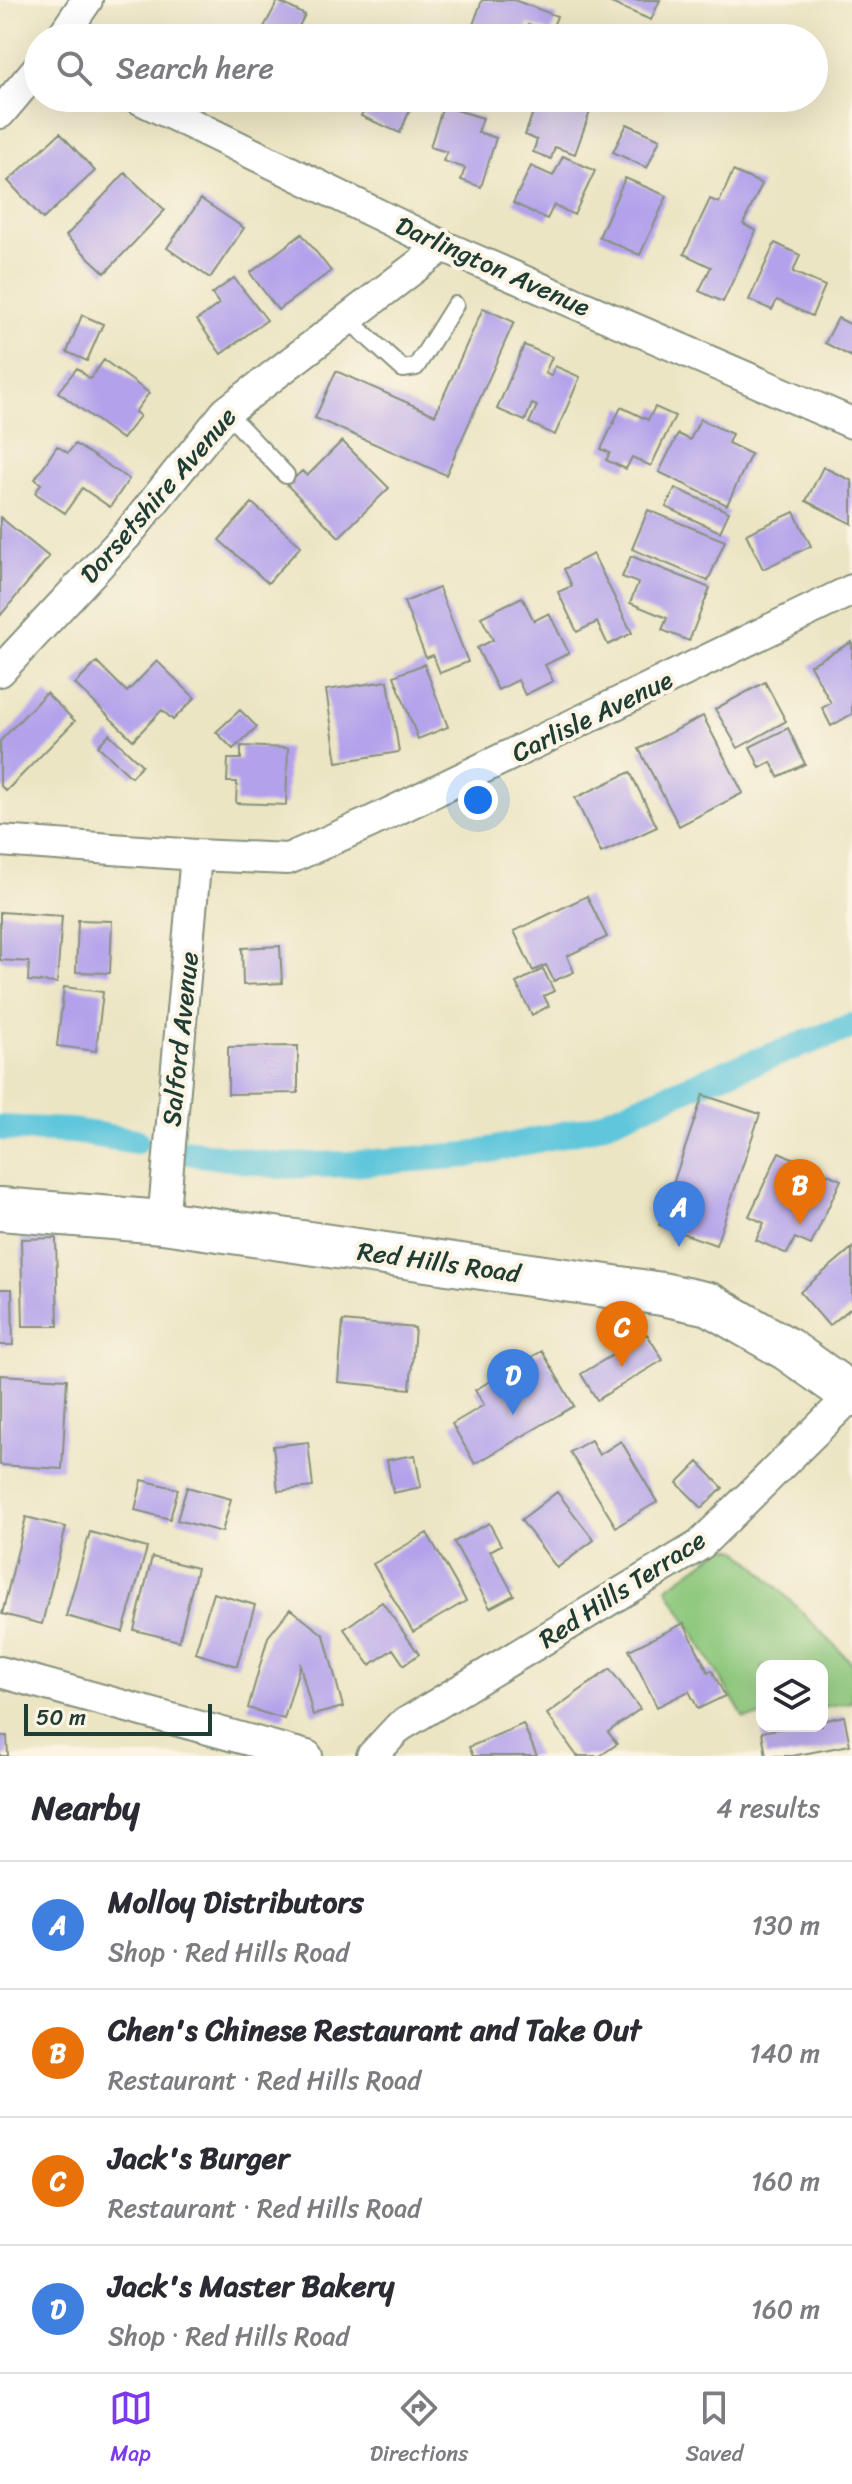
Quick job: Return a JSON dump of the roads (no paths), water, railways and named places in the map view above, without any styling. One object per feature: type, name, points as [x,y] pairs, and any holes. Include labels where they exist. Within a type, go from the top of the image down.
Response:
[{"type":"main road","name":"Red Hills Road","points":[[0,1209],[163,1222],[662,1294],[709,1304],[787,1349],[852,1395]]},
{"type":"street","points":[[71,24],[87,0]]},
{"type":"street","points":[[0,113],[24,85]]},
{"type":"street","name":"Darlington Avenue","points":[[167,112],[443,246],[852,423]]},
{"type":"street","name":"Dorsetshire Avenue","points":[[0,671],[126,536],[226,412],[443,246]]},
{"type":"street","name":"Carlisle Avenue","points":[[0,841],[288,859],[852,590]]},
{"type":"street","name":"Salford Avenue","points":[[163,1222],[196,855]]},
{"type":"street","name":"Red Hills Terrace","points":[[372,1756],[399,1727],[700,1545],[852,1395]]},
{"type":"street","points":[[0,1672],[307,1756]]},
{"type":"lane","points":[[348,319],[403,369],[416,367],[455,305]]},
{"type":"lane","points":[[226,412],[286,475]]},
{"type":"waterway","points":[[187,1152],[279,1166],[468,1155],[591,1128],[711,1078],[852,1026]]},
{"type":"waterway","points":[[0,1128],[72,1131],[136,1141]]},
{"type":"place","name":"Chen's Chinese Restaurant and Take Out","points":[[800,1225]]},
{"type":"place","name":"Molloy Distributors","points":[[679,1247]]},
{"type":"place","name":"Jack's Burger","points":[[622,1367]]},
{"type":"place","name":"Jack's Master Bakery","points":[[513,1415]]}]
